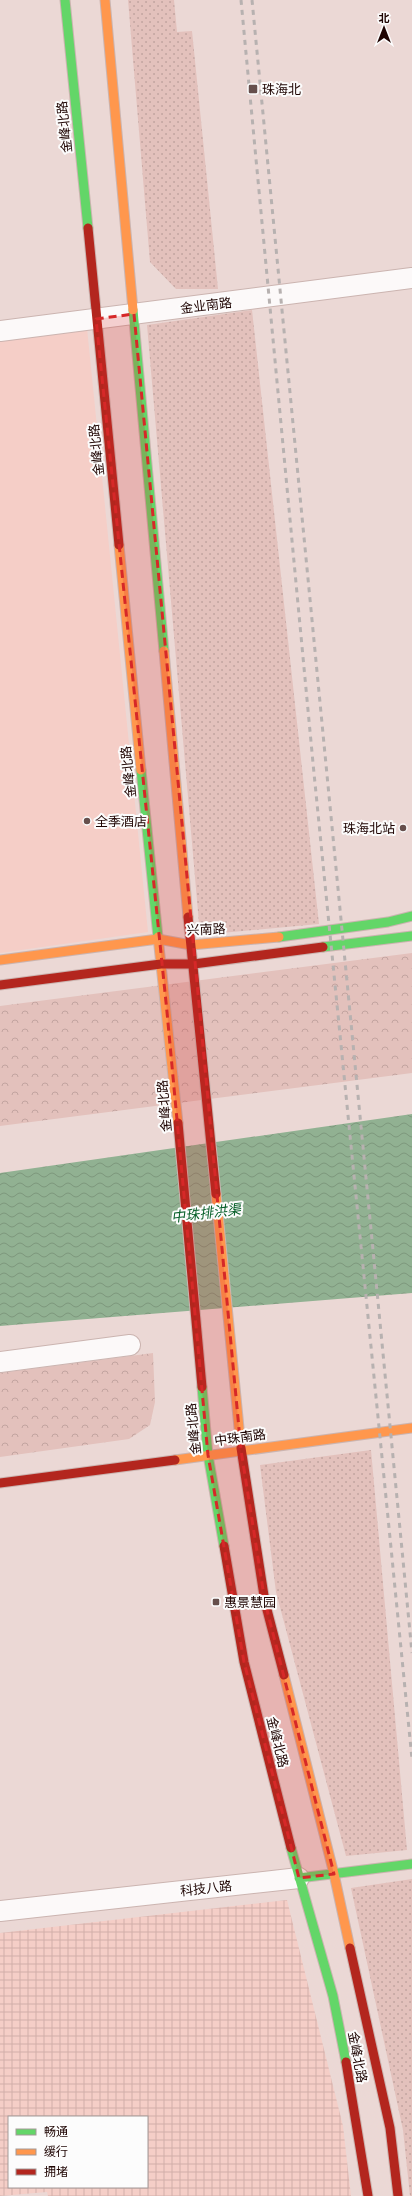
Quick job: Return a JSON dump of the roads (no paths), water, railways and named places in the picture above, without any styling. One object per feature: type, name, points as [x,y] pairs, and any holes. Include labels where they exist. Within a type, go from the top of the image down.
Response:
[{"type":"main road","name":"金峰北路","points":[[65,0],[158,939],[171,1044],[208,1455],[244,1662],[300,1878],[333,1996],[356,2114],[368,2196]]},
{"type":"main road","name":"金峰北路","points":[[105,0],[191,945],[241,1450],[265,1602],[334,1874],[390,2128],[398,2196]]},
{"type":"main road","name":"兴南路","points":[[0,960],[158,939],[191,945],[284,937],[388,922],[412,916]]},
{"type":"main road","points":[[0,985],[161,964],[194,964],[412,936]]},
{"type":"main road","name":"中珠南路","points":[[0,1483],[412,1428]]},
{"type":"main road","name":"科技八路","points":[[300,1878],[412,1864]]},
{"type":"street","name":"金业南路","points":[[0,331],[412,278]]},
{"type":"street","points":[[0,1362],[130,1345]]},
{"type":"street","name":"科技八路","points":[[0,1911],[300,1878]]},
{"type":"water","name":"中珠排洪渠","points":[[412,1114],[412,1293],[0,1326],[0,1173]]},
{"type":"railway","points":[[241,0],[313,763],[412,1759]]},
{"type":"railway","points":[[252,0],[412,1653]]},
{"type":"place","name":"珠海北","points":[[253,89]]},
{"type":"place","name":"全季酒店","points":[[87,821]]},
{"type":"place","name":"珠海北站","points":[[403,828]]},
{"type":"place","name":"惠景慧园","points":[[216,1602]]}]
